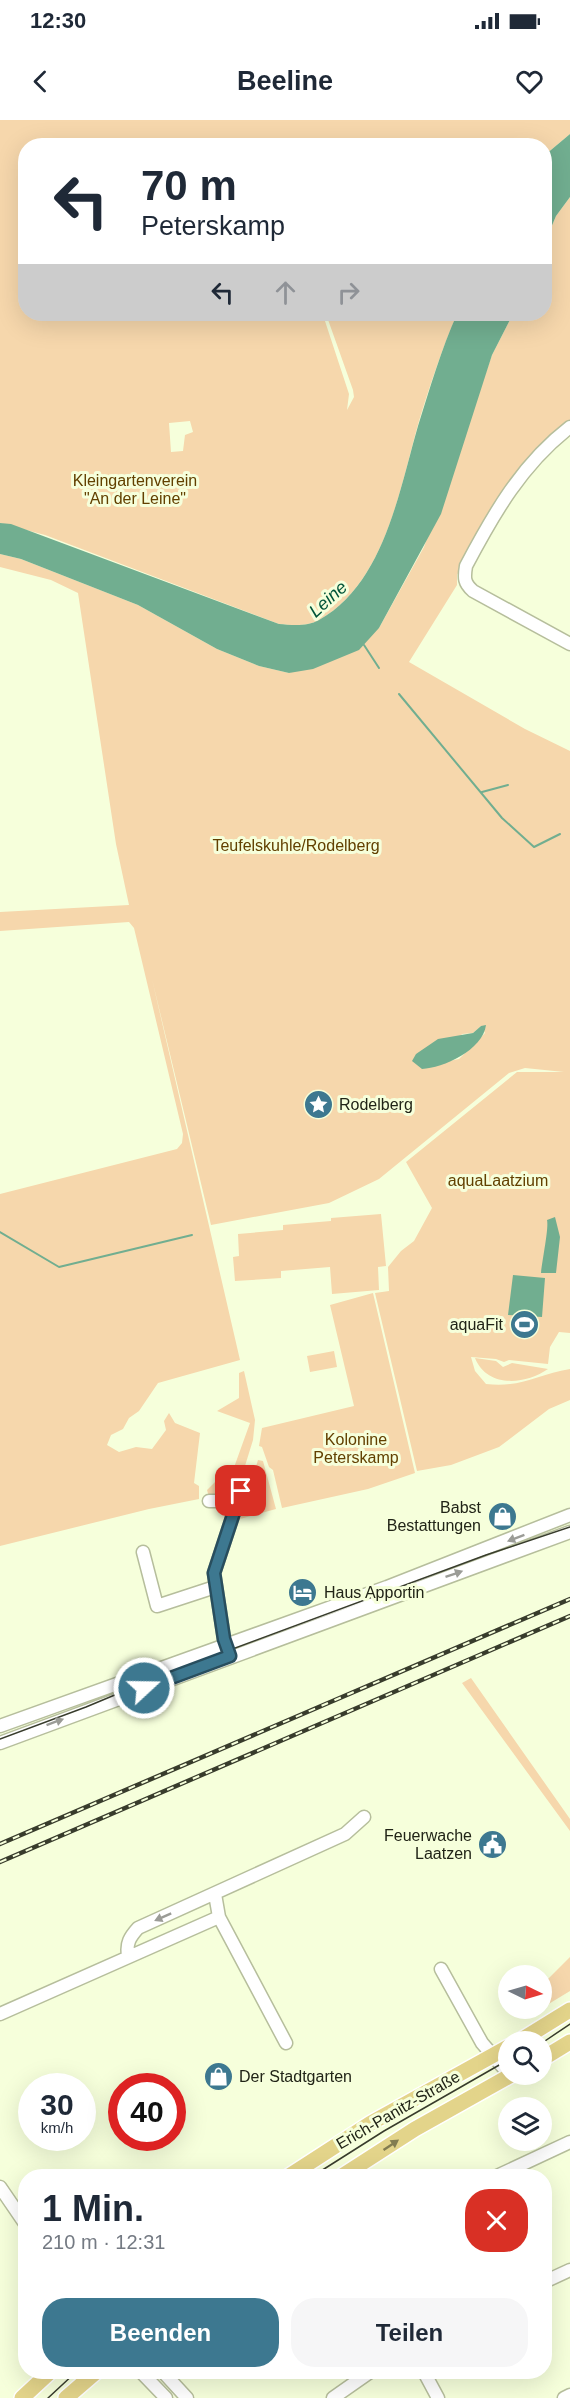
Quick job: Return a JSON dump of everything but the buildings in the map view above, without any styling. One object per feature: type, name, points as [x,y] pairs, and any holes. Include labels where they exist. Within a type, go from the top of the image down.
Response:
[{"type":"main road","points":[[536,2031],[570,2010]]},
{"type":"main road","points":[[552,2054],[570,2042]]},
{"type":"main road","name":"Erich-Panitz-Straße","points":[[300,2169],[371,2123],[498,2053]]},
{"type":"main road","name":"Erich-Panitz-Straße","points":[[353,2169],[415,2129],[498,2081]]},
{"type":"main road","points":[[22,2398],[42,2379]]},
{"type":"main road","points":[[66,2398],[88,2379]]},
{"type":"street","points":[[570,428],[544,448],[505,496],[466,566],[464,577],[466,585],[473,591],[570,644]]},
{"type":"street","points":[[209,1501],[239,1496],[214,1573],[228,1651]]},
{"type":"street","points":[[0,1743],[570,1515]]},
{"type":"street","points":[[0,1726],[228,1651],[570,1532]]},
{"type":"street","points":[[143,1552],[157,1606],[215,1587]]},
{"type":"street","points":[[128,1955],[126,1947],[130,1936],[138,1929],[345,1834],[364,1817]]},
{"type":"street","points":[[215,1894],[219,1917],[285,2043]]},
{"type":"street","points":[[0,2014],[128,1955],[219,1917]]},
{"type":"street","points":[[441,1969],[482,2043],[498,2062]]},
{"type":"street","points":[[512,2169],[570,2142]]},
{"type":"street","points":[[2,2196],[18,2215]]},
{"type":"street","points":[[552,2278],[570,2270]]},
{"type":"street","points":[[148,2379],[166,2398]]},
{"type":"street","points":[[170,2379],[188,2398]]},
{"type":"street","points":[[333,2398],[360,2379]]},
{"type":"street","points":[[428,2379],[438,2398]]},
{"type":"street","points":[[564,2398],[570,2395]]},
{"type":"green space","name":"Kleingartenverein \"An der Leine\"","points":[[0,120],[570,120],[570,134],[552,149],[552,138],[18,138],[18,321],[325,321],[349,394],[347,410],[354,397],[353,390],[328,321],[454,321],[427,394],[387,532],[360,583],[341,604],[319,620],[299,625],[279,624],[45,535],[0,523]],"holes":[[[190,421],[193,432],[185,435],[183,451],[171,452],[169,423]]]},
{"type":"green space","points":[[570,197],[570,421],[484,525],[457,575],[457,585],[409,662],[525,729],[570,751],[570,1333],[559,1332],[550,1347],[548,1364],[509,1360],[504,1362],[471,1357],[475,1371],[486,1384],[510,1384],[570,1369],[570,1400],[549,1409],[499,1447],[451,1465],[417,1471],[375,1293],[389,1291],[388,1267],[401,1251],[414,1241],[432,1208],[406,1162],[517,1072],[564,1072],[525,1068],[509,1073],[379,1179],[329,1203],[211,1225],[152,979],[240,1360],[158,1383],[139,1411],[129,1418],[123,1429],[111,1435],[107,1445],[119,1452],[136,1447],[152,1449],[166,1430],[164,1421],[169,1413],[175,1423],[200,1433],[194,1483],[199,1486],[199,1499],[0,1546],[0,1194],[177,1149],[182,1143],[183,1134],[134,928],[129,922],[0,931],[0,912],[129,905],[116,844],[78,593],[51,580],[0,567],[0,554],[21,559],[138,605],[217,649],[259,666],[289,673],[379,628],[424,547],[492,355],[509,321],[552,321],[552,225]],"holes":[[[481,1026],[485,1033],[459,1059],[444,1062],[462,1034],[473,1033]]]},
{"type":"green space","points":[[381,1214],[386,1266],[378,1267],[379,1290],[332,1294],[330,1267],[281,1271],[281,1278],[235,1281],[233,1257],[239,1256],[238,1234],[283,1230],[283,1225],[331,1221],[331,1218]]},
{"type":"green space","name":"Kolonine Peterskamp","points":[[373,1293],[415,1473],[368,1489],[282,1508],[273,1470],[269,1467],[262,1447],[259,1446],[262,1428],[354,1406],[330,1305]]},
{"type":"green space","points":[[334,1351],[337,1367],[310,1372],[307,1356]]},
{"type":"green space","points":[[475,1358],[496,1361],[503,1367],[512,1363],[548,1369],[529,1378],[507,1381],[488,1375]]},
{"type":"green space","points":[[244,1371],[255,1420],[253,1440],[240,1482],[235,1489],[209,1497],[207,1490],[218,1479],[228,1484],[250,1423],[217,1411],[239,1398],[239,1373]]},
{"type":"green space","points":[[258,1460],[263,1461],[276,1509],[240,1519]]},
{"type":"green space","points":[[471,1678],[570,1819],[570,1831],[462,1683]]},
{"type":"green space","points":[[570,1957],[570,1991],[552,2002],[552,1975]]},
{"type":"shaded area","points":[[570,134],[570,197],[552,225],[552,149]]},
{"type":"shaded area","points":[[454,321],[509,321],[492,355],[441,514],[379,628],[359,650],[313,669],[289,673],[259,666],[217,649],[138,605],[21,559],[0,554],[0,523],[11,524],[279,624],[304,625],[319,620],[341,604],[359,584],[386,534],[431,383]]},
{"type":"shaded area","points":[[486,1025],[478,1042],[470,1050],[451,1061],[422,1069],[412,1061],[416,1054],[438,1039],[473,1033]]},
{"type":"shaded area","points":[[555,1217],[560,1237],[556,1273],[541,1273],[547,1220]]},
{"type":"shaded area","points":[[513,1275],[545,1278],[542,1317],[508,1315]]},
{"type":"waterway","points":[[364,645],[379,668]]},
{"type":"waterway","points":[[399,694],[502,818],[534,847],[560,834]]},
{"type":"waterway","points":[[482,792],[508,785]]},
{"type":"waterway","points":[[0,1232],[59,1267],[192,1235]]},
{"type":"tram line","points":[[0,1739],[165,1674],[486,1555],[570,1527]]},
{"type":"tram line","points":[[552,2036],[570,2024]]},
{"type":"tram line","points":[[324,2169],[384,2131],[498,2066]]},
{"type":"tram line","points":[[48,2398],[68,2379]]},
{"type":"railway","points":[[0,1844],[570,1599]]},
{"type":"railway","points":[[0,1862],[570,1616]]},
{"type":"place","name":"Rodelberg","points":[[318,1104]]},
{"type":"place","name":"aquaFit","points":[[524,1324]]},
{"type":"place","name":"Babst Bestattungen","points":[[502,1516]]},
{"type":"place","name":"Haus Apportin","points":[[303,1592]]},
{"type":"place","name":"Feuerwache Laatzen","points":[[493,1844]]},
{"type":"place","name":"Der Stadtgarten","points":[[218,2076]]},
{"type":"route","points":[[144,1688],[230,1656],[224,1639],[214,1573],[241,1491]]},
{"type":"water label","name":"Leine","points":[[328,599]]},
{"type":"park label","name":"Teufelskuhle/Rodelberg","points":[[296,845]]},
{"type":"park label","name":"aquaLaatzium","points":[[498,1180]]}]
